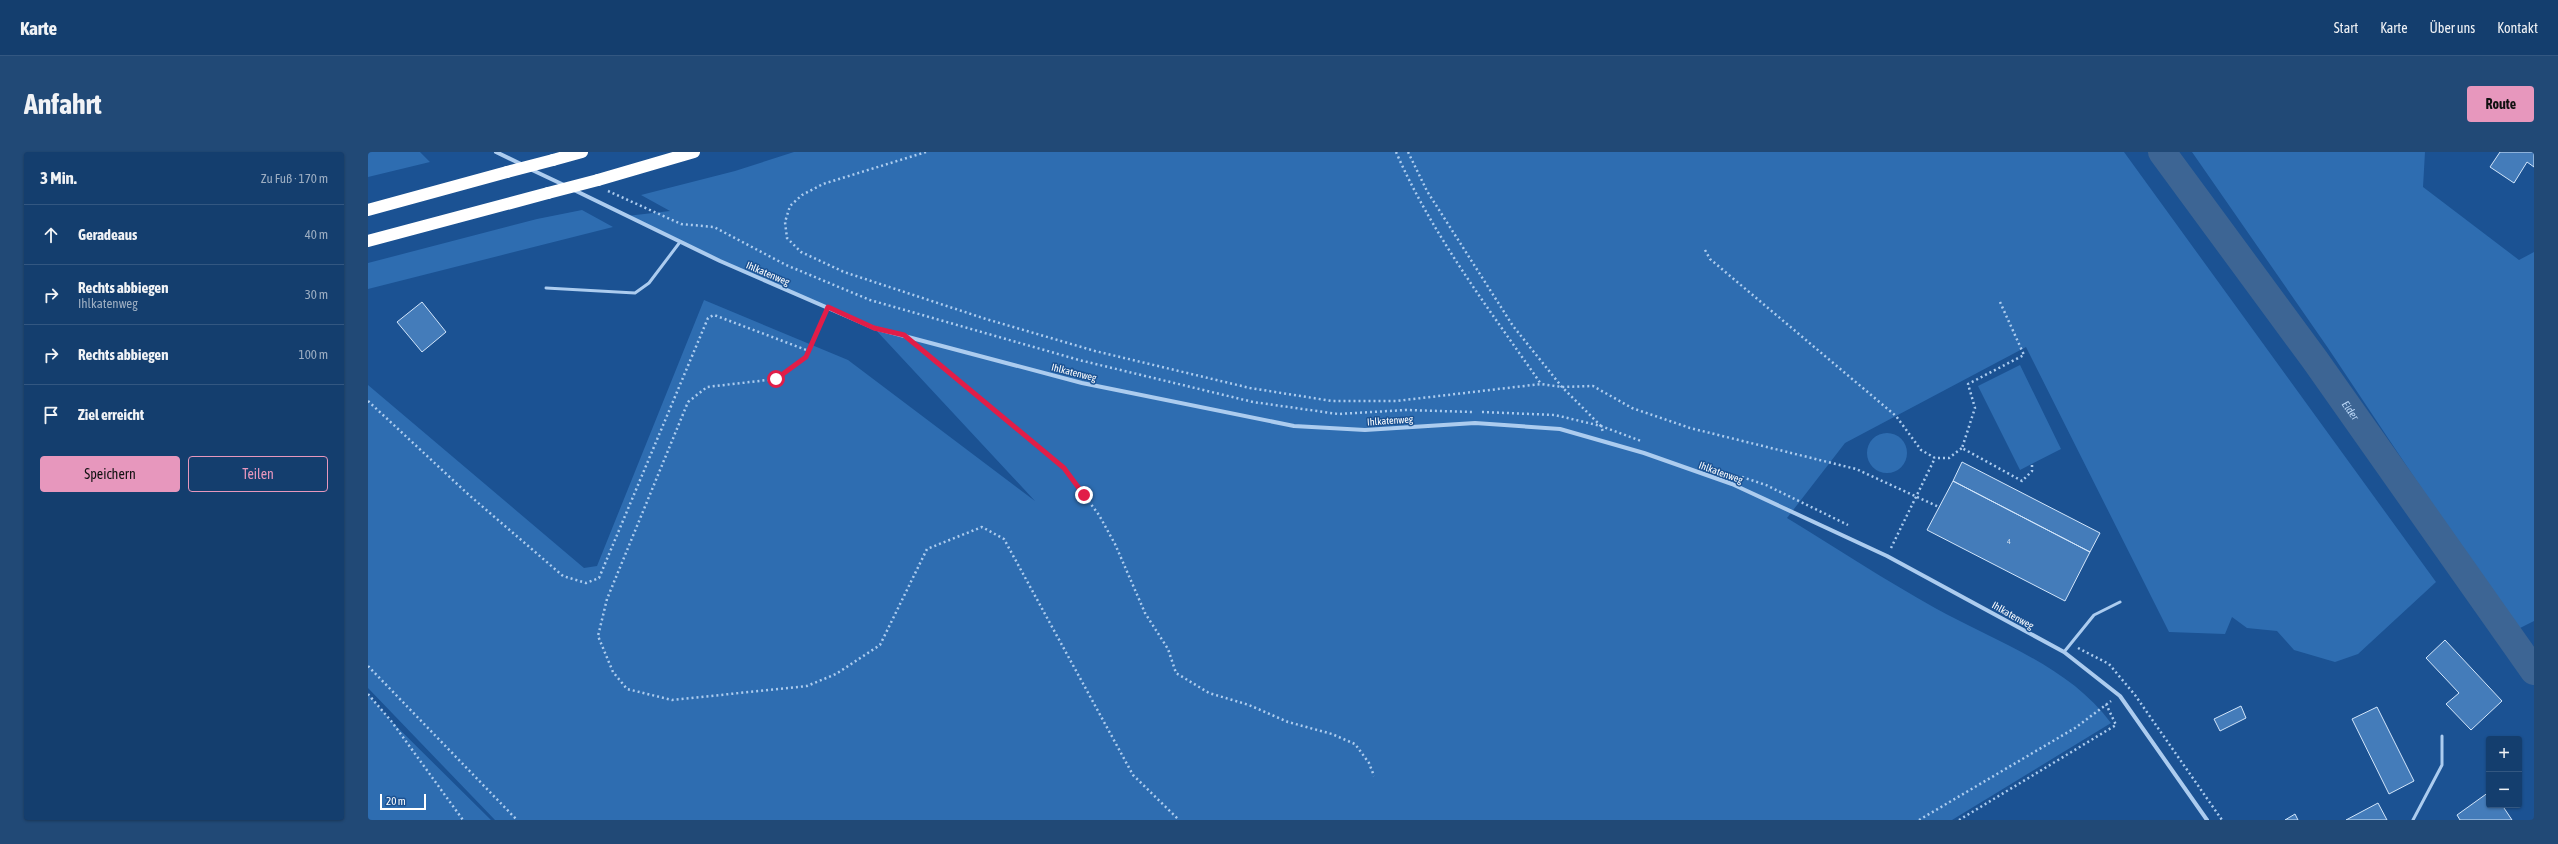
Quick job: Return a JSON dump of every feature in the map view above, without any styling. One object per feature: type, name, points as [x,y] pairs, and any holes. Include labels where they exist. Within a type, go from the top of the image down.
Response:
[{"type":"highway","points":[[368,210],[582,152]]},
{"type":"highway","points":[[368,241],[548,193],[600,184],[694,152]]},
{"type":"street","name":"Ihlkatenweg","points":[[496,152],[680,242],[874,328],[1082,383],[1294,426],[1365,430],[1475,422],[1560,429],[1607,442],[1732,484],[1887,556],[2064,652],[2120,696],[2207,820]]},
{"type":"lane","points":[[546,288],[635,293],[649,283],[680,242]]},
{"type":"lane","points":[[2064,652],[2094,615],[2120,602]]},
{"type":"lane","points":[[2413,820],[2442,765],[2442,736]]},
{"type":"path","points":[[926,152],[822,184],[802,195],[790,206],[785,222],[787,238],[801,252],[844,272],[986,319],[1095,351],[1250,388],[1332,401],[1396,401],[1542,384],[1562,387],[1593,386],[1632,408],[1675,423],[1856,469],[1918,496],[1939,507]]},
{"type":"path","points":[[1396,152],[1413,191],[1437,232],[1542,384]]},
{"type":"path","points":[[1408,152],[1427,191],[1513,326],[1562,387],[1601,426],[1607,442]]},
{"type":"path","points":[[600,184],[682,224],[714,227],[786,265],[870,300],[1086,362],[1253,402],[1338,414],[1406,410],[1555,415],[1601,426],[1646,442]]},
{"type":"path","points":[[1705,250],[1710,259],[1896,416],[1920,450],[1935,458],[1949,458],[1962,448],[1974,408],[1968,384],[2024,355],[2000,302]]},
{"type":"path","points":[[828,307],[806,357],[776,379],[707,388],[688,402],[607,598],[598,636],[613,672],[627,689],[672,700],[807,686],[836,674],[880,645],[927,549],[982,527],[1004,539],[1133,775],[1179,820]]},
{"type":"path","points":[[368,401],[469,495],[564,576],[586,582],[599,578],[708,318],[714,315],[809,351]]},
{"type":"path","points":[[921,350],[1064,468],[1099,515],[1115,544],[1145,613],[1168,649],[1176,673],[1209,693],[1249,705],[1288,722],[1332,734],[1355,744],[1369,763],[1374,776]]},
{"type":"path","points":[[1962,448],[2022,481],[2032,471],[2032,464]]},
{"type":"path","points":[[1887,556],[1918,496],[1935,458]]},
{"type":"path","points":[[1736,474],[1766,485],[1851,527]]},
{"type":"path","points":[[1885,544],[1898,551]]},
{"type":"path","points":[[368,666],[517,820]]},
{"type":"path","points":[[368,694],[392,722],[463,820]]},
{"type":"path","points":[[1959,820],[2116,725],[2106,704]]},
{"type":"path","points":[[1919,820],[2075,728],[2100,709]]},
{"type":"shaded area","points":[[368,152],[420,152],[430,162],[368,177]]},
{"type":"shaded area","points":[[794,152],[2124,152],[2436,582],[2358,654],[2335,662],[2294,650],[2277,631],[2247,628],[2232,617],[2225,634],[2169,632],[2026,347],[1845,443],[1787,518],[1935,608],[2030,656],[2074,685],[2094,703],[2111,723],[1952,820],[495,820],[368,688],[368,385],[584,568],[597,566],[704,300],[848,360],[1035,501],[874,328],[720,261],[627,216],[670,211],[641,195],[735,171]]},
{"type":"shaded area","points":[[2192,152],[2425,152],[2423,187],[2519,260],[2534,252],[2534,621],[2516,630],[2328,348]]},
{"type":"shaded area","points":[[582,210],[613,227],[368,289],[368,263],[537,219]]},
{"type":"shaded area","points":[[2020,365],[2061,449],[2020,470],[1978,386]]},
{"type":"shaded area","points":[[1887,433],[1901,439],[1907,453],[1901,467],[1887,473],[1873,467],[1867,453],[1873,439]]},
{"type":"shaded area","points":[[368,694],[392,722],[491,820],[368,820]]},
{"type":"building","points":[[2500,152],[2534,152],[2534,167],[2527,162],[2514,183],[2490,167]]},
{"type":"building","points":[[422,302],[446,332],[422,352],[397,322]]},
{"type":"building","points":[[1962,462],[2100,533],[2090,552],[1953,481]]},
{"type":"building","points":[[1953,481],[2090,552],[2065,601],[1927,530]]},
{"type":"building","points":[[2445,640],[2502,701],[2471,730],[2446,704],[2459,693],[2426,658]]},
{"type":"building","points":[[2241,706],[2246,718],[2220,731],[2214,719]]},
{"type":"building","points":[[2377,707],[2414,781],[2389,794],[2352,719]]},
{"type":"building","points":[[2486,794],[2486,808],[2504,808],[2512,820],[2460,820],[2457,815]]},
{"type":"building","points":[[2378,803],[2387,820],[2346,820]]},
{"type":"building","points":[[2295,814],[2298,820],[2285,820]]},
{"type":"waterway","name":"Eider","points":[[2162,152],[2315,360],[2534,671]]},
{"type":"route","points":[[776,379],[806,357],[828,307],[874,328],[904,335],[960,384],[1015,426],[1064,468],[1084,495]]}]
